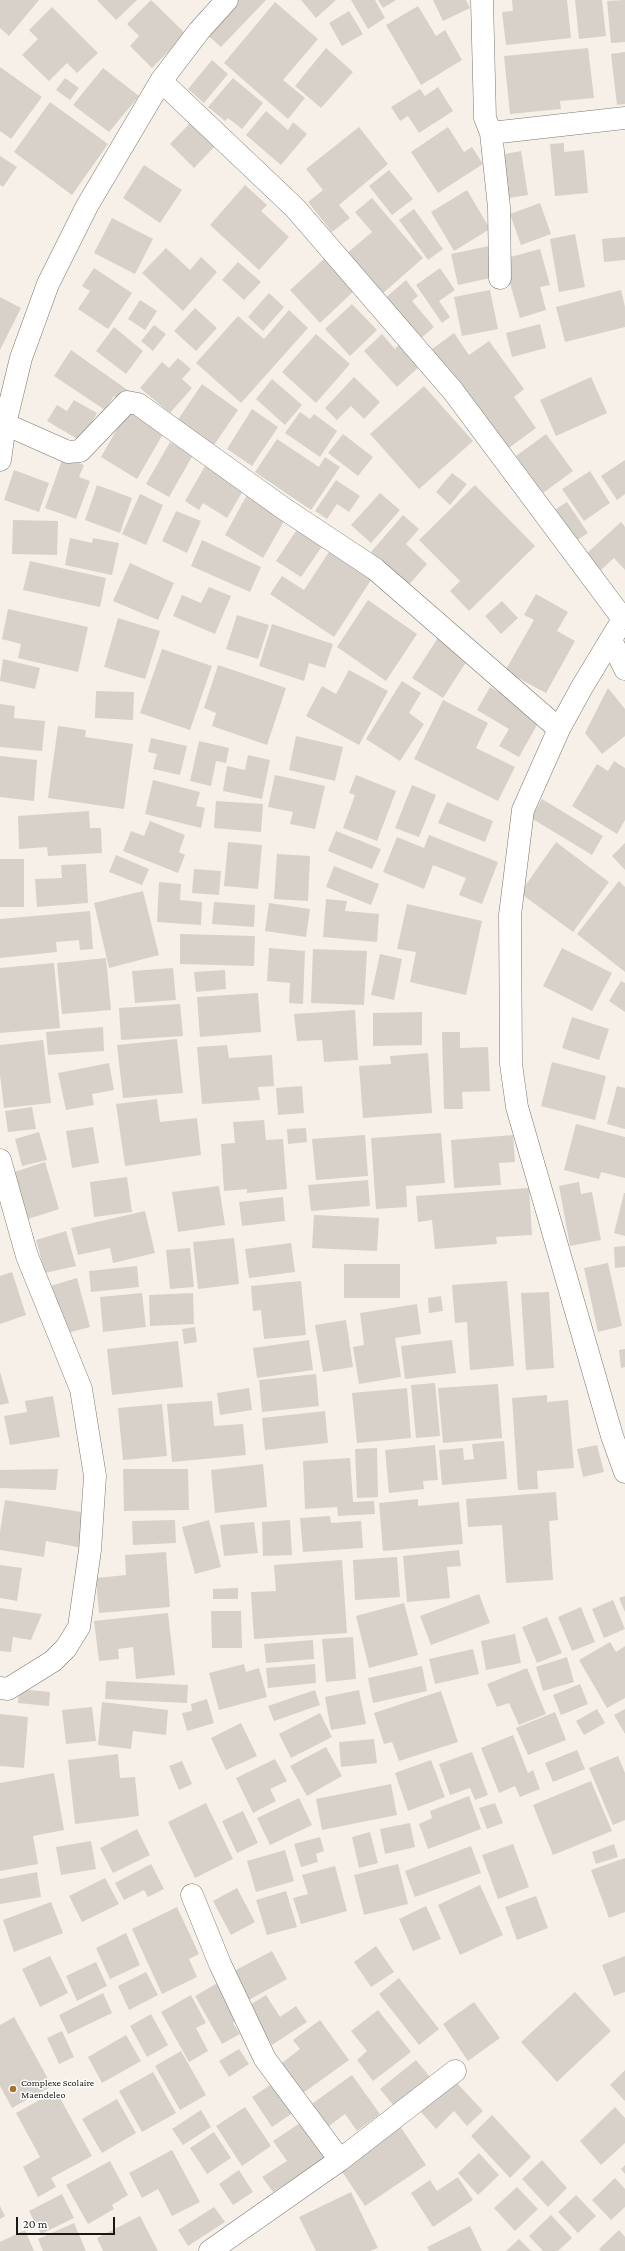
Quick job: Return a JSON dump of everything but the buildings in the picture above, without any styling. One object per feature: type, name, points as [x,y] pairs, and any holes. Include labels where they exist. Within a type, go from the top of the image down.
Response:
[{"type":"street","points":[[0,460],[5,424],[22,358],[48,284],[87,206],[162,81],[199,31],[227,0]]},
{"type":"street","points":[[482,0],[485,118],[491,133],[498,207],[500,278]]},
{"type":"street","points":[[162,81],[295,208],[453,391],[624,617],[582,687],[560,729],[523,810],[510,915],[511,1064],[517,1107],[612,1436],[625,1472]]},
{"type":"street","points":[[491,133],[625,118]]},
{"type":"street","points":[[5,424],[68,452],[80,451],[127,402],[138,404],[225,468],[375,569],[560,729]]},
{"type":"street","points":[[611,640],[625,669]]},
{"type":"street","points":[[0,1160],[27,1256],[81,1389],[95,1476],[90,1550],[78,1627],[66,1648],[53,1661],[8,1689],[0,1688]]},
{"type":"street","points":[[192,1895],[220,1964],[265,2059],[340,2160]]},
{"type":"street","points":[[210,2251],[340,2160],[455,2072]]},
{"type":"place","name":"Complexe Scolaire Maendeleo","points":[[13,2089]]}]
